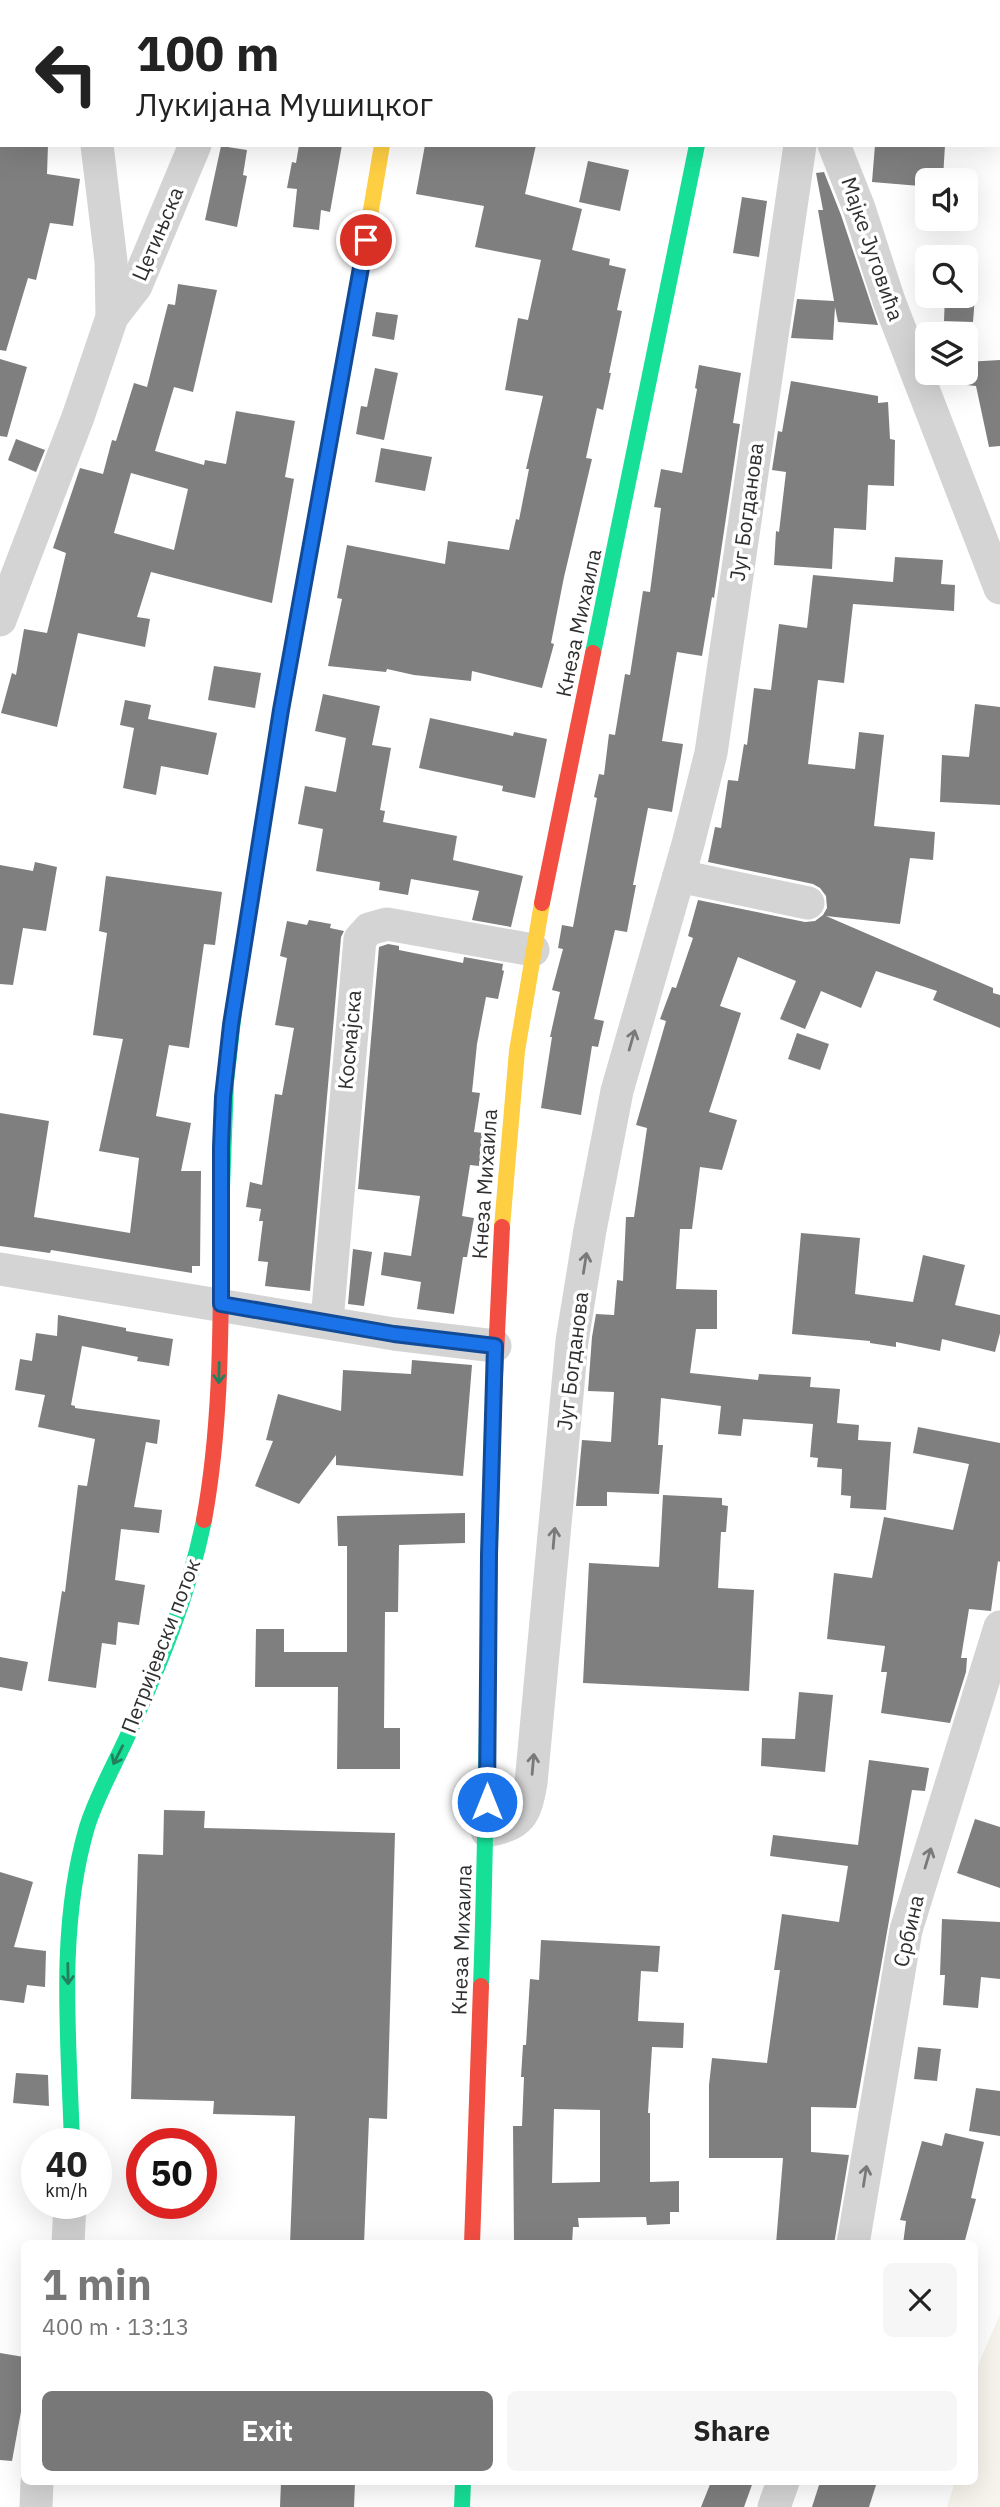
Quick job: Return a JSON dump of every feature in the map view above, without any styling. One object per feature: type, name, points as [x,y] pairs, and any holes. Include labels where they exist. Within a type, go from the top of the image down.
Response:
[{"type":"main road","name":"Петријевски поток","points":[[72,2128],[68,1962],[72,1887],[85,1833],[99,1792],[126,1738],[162,1654],[200,1545],[218,1433],[221,1147],[231,1025],[281,710],[327,465],[382,147]]},
{"type":"main road","name":"Кнеза Михаила","points":[[472,2240],[487,1831],[489,1555],[495,1346],[506,1166],[517,1051],[533,950],[697,147]]},
{"type":"main road","points":[[462,2507],[463,2485]]},
{"type":"street","points":[[0,620],[78,416],[112,317],[111,261],[97,147]]},
{"type":"street","name":"Цетињска","points":[[112,317],[136,286],[194,147]]},
{"type":"street","name":"Југ Богданова","points":[[487,1831],[508,1827],[518,1820],[527,1808],[533,1770],[572,1341],[590,1230],[617,1091],[679,876],[711,753],[800,147]]},
{"type":"street","name":"Мајке Југовића","points":[[835,147],[859,208],[889,301],[1000,588]]},
{"type":"street","points":[[679,876],[808,903]]},
{"type":"street","name":"Космајска","points":[[327,1321],[360,939],[369,929],[387,925],[533,950]]},
{"type":"street","points":[[0,1269],[394,1334],[495,1346]]},
{"type":"street","name":"Србина","points":[[854,2240],[906,1930],[998,1638]]},
{"type":"street","points":[[68,2240],[69,2219]]},
{"type":"street","points":[[36,2507],[37,2485]]},
{"type":"street","points":[[774,2507],[782,2485]]},
{"type":"shaded area","points":[[1000,2314],[1000,2507],[947,2507],[954,2485],[978,2485],[979,2363]]},
{"type":"building","points":[[0,147],[48,147],[47,174],[80,179],[73,226],[50,223],[36,280],[28,278],[6,351],[0,350]]},
{"type":"building","points":[[221,147],[247,150],[243,175],[247,176],[237,227],[205,220]]},
{"type":"building","points":[[299,147],[342,147],[330,212],[321,210],[319,230],[293,227],[297,189],[287,188],[292,162],[296,163]]},
{"type":"building","points":[[425,147],[536,147],[525,194],[582,209],[572,250],[610,259],[609,265],[626,269],[617,310],[622,311],[611,373],[603,410],[597,408],[586,458],[592,459],[564,577],[551,643],[554,644],[542,688],[472,671],[471,681],[414,675],[387,669],[386,672],[328,666],[342,599],[337,598],[347,545],[445,564],[448,541],[509,550],[516,519],[519,520],[529,469],[526,469],[543,396],[505,390],[518,318],[528,320],[541,260],[475,247],[484,206],[416,194]]},
{"type":"building","points":[[875,147],[945,147],[944,168],[915,168],[915,186],[872,182]]},
{"type":"building","points":[[588,161],[629,170],[620,211],[579,202]]},
{"type":"building","points":[[824,172],[878,325],[838,322],[835,307],[833,340],[791,338],[797,299],[834,301],[818,210],[823,210],[816,173]]},
{"type":"building","points":[[742,197],[767,201],[759,257],[733,253]]},
{"type":"building","points":[[178,284],[217,290],[193,392],[174,387],[155,451],[204,465],[205,460],[226,464],[236,411],[295,421],[285,477],[294,479],[272,603],[151,572],[137,617],[150,619],[145,647],[78,633],[57,727],[1,713],[12,673],[16,675],[24,629],[47,633],[66,553],[53,548],[80,468],[103,474],[112,440],[116,441],[134,383],[147,387],[168,304],[175,305]],"holes":[[[131,473],[188,489],[174,550],[114,533]]]},
{"type":"building","points":[[945,308],[974,308],[973,322],[944,321]]},
{"type":"building","points":[[376,312],[398,315],[394,340],[372,336]]},
{"type":"building","points":[[0,359],[27,367],[7,437],[0,436]]},
{"type":"building","points":[[1000,360],[1000,446],[989,447],[976,386],[966,385],[978,385],[978,361]]},
{"type":"building","points":[[699,365],[741,373],[733,423],[740,424],[714,598],[712,597],[702,656],[677,652],[662,741],[683,744],[672,812],[648,808],[627,932],[615,930],[594,1019],[604,1021],[598,1047],[592,1046],[581,1115],[541,1108],[550,1037],[560,992],[552,990],[563,949],[558,948],[562,925],[573,927],[599,774],[604,775],[609,734],[615,735],[625,674],[630,675],[643,591],[650,592],[661,508],[654,507],[661,469],[682,473]]},
{"type":"building","points":[[375,368],[398,373],[384,440],[356,434],[361,406],[367,407]]},
{"type":"building","points":[[791,381],[878,396],[878,403],[888,402],[890,439],[895,440],[894,486],[868,485],[866,530],[834,528],[832,569],[774,565],[776,531],[779,532],[786,472],[772,470],[778,431],[782,432]]},
{"type":"building","points":[[16,439],[45,450],[36,472],[8,460]]},
{"type":"building","points":[[381,448],[432,457],[425,491],[375,482]]},
{"type":"building","points":[[895,557],[943,560],[941,584],[955,585],[954,611],[853,604],[844,683],[818,680],[808,764],[855,769],[859,732],[884,735],[874,826],[935,832],[933,860],[910,858],[900,924],[826,916],[993,988],[993,993],[1000,995],[1000,1028],[933,1000],[937,991],[876,971],[861,1008],[821,991],[805,1029],[780,1019],[796,981],[738,957],[720,1006],[741,1013],[709,1112],[737,1120],[722,1170],[700,1167],[692,1229],[680,1229],[676,1289],[717,1290],[717,1329],[696,1329],[690,1373],[758,1380],[759,1374],[811,1377],[810,1387],[840,1389],[837,1423],[859,1425],[858,1440],[891,1442],[886,1510],[850,1508],[851,1496],[841,1495],[842,1469],[817,1467],[818,1458],[810,1457],[813,1424],[743,1419],[741,1436],[718,1434],[721,1406],[661,1398],[658,1445],[663,1445],[659,1494],[607,1492],[607,1506],[576,1506],[582,1440],[611,1442],[614,1392],[588,1391],[592,1337],[596,1314],[614,1315],[617,1280],[623,1281],[626,1217],[634,1217],[647,1128],[636,1125],[666,1021],[660,1019],[672,987],[676,988],[693,938],[688,936],[698,900],[805,922],[815,921],[827,908],[826,896],[813,884],[708,862],[715,827],[721,828],[728,780],[738,781],[744,744],[747,745],[754,688],[771,690],[779,624],[807,628],[813,575],[893,582]]},
{"type":"building","points":[[214,666],[261,673],[255,708],[208,700]]},
{"type":"building","points":[[323,694],[380,706],[372,745],[391,748],[380,810],[385,811],[383,822],[457,836],[453,860],[523,876],[511,927],[472,920],[479,891],[411,879],[408,895],[379,890],[380,882],[316,871],[323,829],[298,824],[305,786],[336,792],[346,738],[315,731]]},
{"type":"building","points":[[125,700],[151,705],[148,719],[217,733],[208,775],[161,766],[156,795],[123,788],[134,728],[120,725]]},
{"type":"building","points":[[975,704],[1000,707],[1000,805],[940,802],[942,755],[969,757]]},
{"type":"building","points":[[430,718],[513,736],[514,732],[547,739],[535,798],[502,791],[503,786],[419,768]]},
{"type":"building","points":[[35,862],[57,867],[46,931],[23,928],[13,985],[0,984],[0,865],[33,871]]},
{"type":"building","points":[[106,876],[222,892],[215,945],[204,944],[189,1048],[169,1045],[156,1116],[191,1123],[181,1171],[201,1171],[200,1266],[192,1266],[192,1273],[51,1250],[50,1253],[0,1246],[0,1113],[49,1121],[34,1217],[130,1233],[139,1158],[99,1151],[123,1039],[93,1035],[107,933],[99,931]]},
{"type":"building","points":[[309,920],[331,924],[330,928],[344,931],[341,937],[310,1291],[265,1286],[268,1262],[258,1261],[263,1221],[259,1221],[261,1209],[246,1207],[250,1182],[262,1185],[275,1094],[282,1095],[294,1028],[275,1025],[287,958],[280,956],[287,921],[307,925]]},
{"type":"building","points":[[388,944],[399,946],[399,950],[463,963],[464,957],[503,964],[498,999],[486,997],[477,1044],[472,1092],[480,1093],[474,1132],[483,1133],[479,1166],[470,1165],[462,1216],[474,1218],[467,1257],[463,1257],[454,1314],[417,1309],[421,1282],[381,1275],[384,1252],[411,1256],[420,1196],[358,1189],[379,947]]},
{"type":"building","points":[[797,1033],[829,1044],[820,1070],[788,1059]]},
{"type":"building","points":[[801,1233],[860,1238],[855,1294],[913,1302],[923,1255],[965,1265],[955,1305],[1000,1315],[1000,1333],[995,1352],[942,1339],[940,1351],[896,1342],[896,1347],[870,1341],[792,1334]]},
{"type":"building","points":[[353,1249],[372,1252],[364,1306],[348,1304]]},
{"type":"building","points":[[58,1315],[173,1339],[169,1366],[137,1361],[138,1357],[82,1346],[71,1405],[75,1408],[160,1420],[157,1444],[146,1442],[134,1507],[162,1510],[159,1533],[121,1529],[115,1580],[145,1585],[139,1625],[118,1622],[116,1645],[102,1643],[96,1688],[48,1681],[62,1591],[65,1592],[78,1485],[87,1486],[95,1439],[38,1427],[45,1395],[15,1390],[20,1359],[32,1361],[36,1333],[57,1336]]},
{"type":"building","points":[[412,1360],[472,1365],[463,1476],[336,1465],[336,1455],[299,1504],[255,1486],[273,1441],[266,1440],[278,1394],[341,1411],[343,1370],[411,1374]]},
{"type":"building","points":[[918,1427],[1000,1443],[1000,1562],[998,1561],[991,1611],[969,1609],[961,1658],[967,1658],[966,1672],[950,1723],[881,1713],[887,1672],[881,1672],[885,1646],[827,1639],[834,1573],[872,1578],[884,1517],[953,1530],[969,1464],[913,1453]]},
{"type":"building","points":[[663,1495],[722,1498],[722,1505],[728,1506],[726,1532],[721,1532],[718,1588],[754,1590],[749,1691],[583,1683],[589,1563],[659,1567]]},
{"type":"building","points":[[465,1513],[465,1543],[399,1545],[398,1612],[385,1612],[384,1728],[400,1728],[400,1769],[337,1769],[338,1687],[255,1687],[256,1629],[284,1629],[284,1652],[347,1652],[347,1546],[338,1546],[337,1516]]},
{"type":"building","points":[[0,1657],[28,1662],[22,1691],[0,1687]]},
{"type":"building","points":[[799,1692],[833,1695],[825,1772],[761,1766],[762,1738],[795,1739]]},
{"type":"building","points":[[869,1760],[929,1768],[925,1791],[912,1790],[856,2108],[811,2107],[811,2152],[849,2155],[835,2240],[776,2240],[783,2158],[709,2158],[709,2085],[712,2058],[767,2063],[780,1970],[774,1970],[782,1914],[839,1922],[848,1866],[770,1856],[773,1835],[858,1845]]},
{"type":"building","points":[[164,1810],[205,1811],[204,1828],[395,1833],[387,2119],[369,2118],[364,2240],[290,2240],[295,2116],[213,2114],[214,2101],[131,2099],[138,1854],[163,1855]]},
{"type":"building","points":[[975,1819],[1000,1827],[1000,1888],[957,1873]]},
{"type":"building","points":[[0,1872],[33,1882],[14,1947],[46,1951],[45,1987],[27,1985],[24,2003],[0,2000]]},
{"type":"building","points":[[942,1919],[1000,1922],[1000,1979],[981,1977],[978,2008],[943,2005],[945,1975],[940,1975]]},
{"type":"building","points":[[541,1940],[660,1946],[658,1972],[641,1971],[638,2021],[684,2023],[683,2048],[652,2047],[648,2113],[650,2182],[679,2181],[679,2212],[670,2212],[670,2224],[647,2225],[646,2217],[578,2218],[579,2227],[573,2227],[572,2240],[514,2240],[513,2126],[522,2126],[524,2077],[521,2077],[530,1979],[539,1980]],"holes":[[[554,2109],[600,2110],[600,2182],[552,2183]]]},
{"type":"building","points":[[918,2047],[941,2049],[937,2081],[914,2079]]},
{"type":"building","points":[[16,2073],[48,2075],[49,2106],[13,2103]]},
{"type":"building","points":[[976,2088],[1000,2091],[1000,2136],[969,2131]]},
{"type":"building","points":[[945,2133],[984,2142],[971,2198],[976,2199],[965,2240],[904,2240],[906,2221],[900,2220],[922,2141],[942,2146]]},
{"type":"building","points":[[0,2353],[21,2356],[21,2412],[12,2461],[0,2460]]},
{"type":"building","points":[[281,2485],[355,2485],[354,2507],[280,2507]]},
{"type":"building","points":[[710,2485],[752,2485],[744,2507],[701,2507]]},
{"type":"building","points":[[819,2485],[876,2485],[869,2507],[812,2507]]},
{"type":"traffic: fast","points":[[593,653],[697,147]]},
{"type":"traffic: fast","points":[[222,1188],[226,1082],[236,993],[281,710],[364,251]]},
{"type":"traffic: fast","points":[[481,1986],[493,1419]]},
{"type":"traffic: fast","points":[[71,2128],[67,1985],[68,1945],[78,1866],[96,1803],[140,1709],[172,1630],[190,1576],[204,1520]]},
{"type":"traffic: fast","points":[[462,2507],[463,2485]]},
{"type":"traffic: slow","points":[[364,251],[382,147]]},
{"type":"traffic: slow","points":[[502,1227],[517,1051],[542,903]]},
{"type":"traffic: jam","points":[[542,903],[593,653]]},
{"type":"traffic: jam","points":[[204,1520],[218,1396],[222,1188]]},
{"type":"traffic: jam","points":[[493,1419],[502,1227]]},
{"type":"traffic: jam","points":[[472,2240],[481,1986]]},
{"type":"route","points":[[366,240],[281,710],[231,1025],[223,1097],[220,1172],[221,1304],[394,1334],[495,1346],[489,1555],[487,1802]]}]
